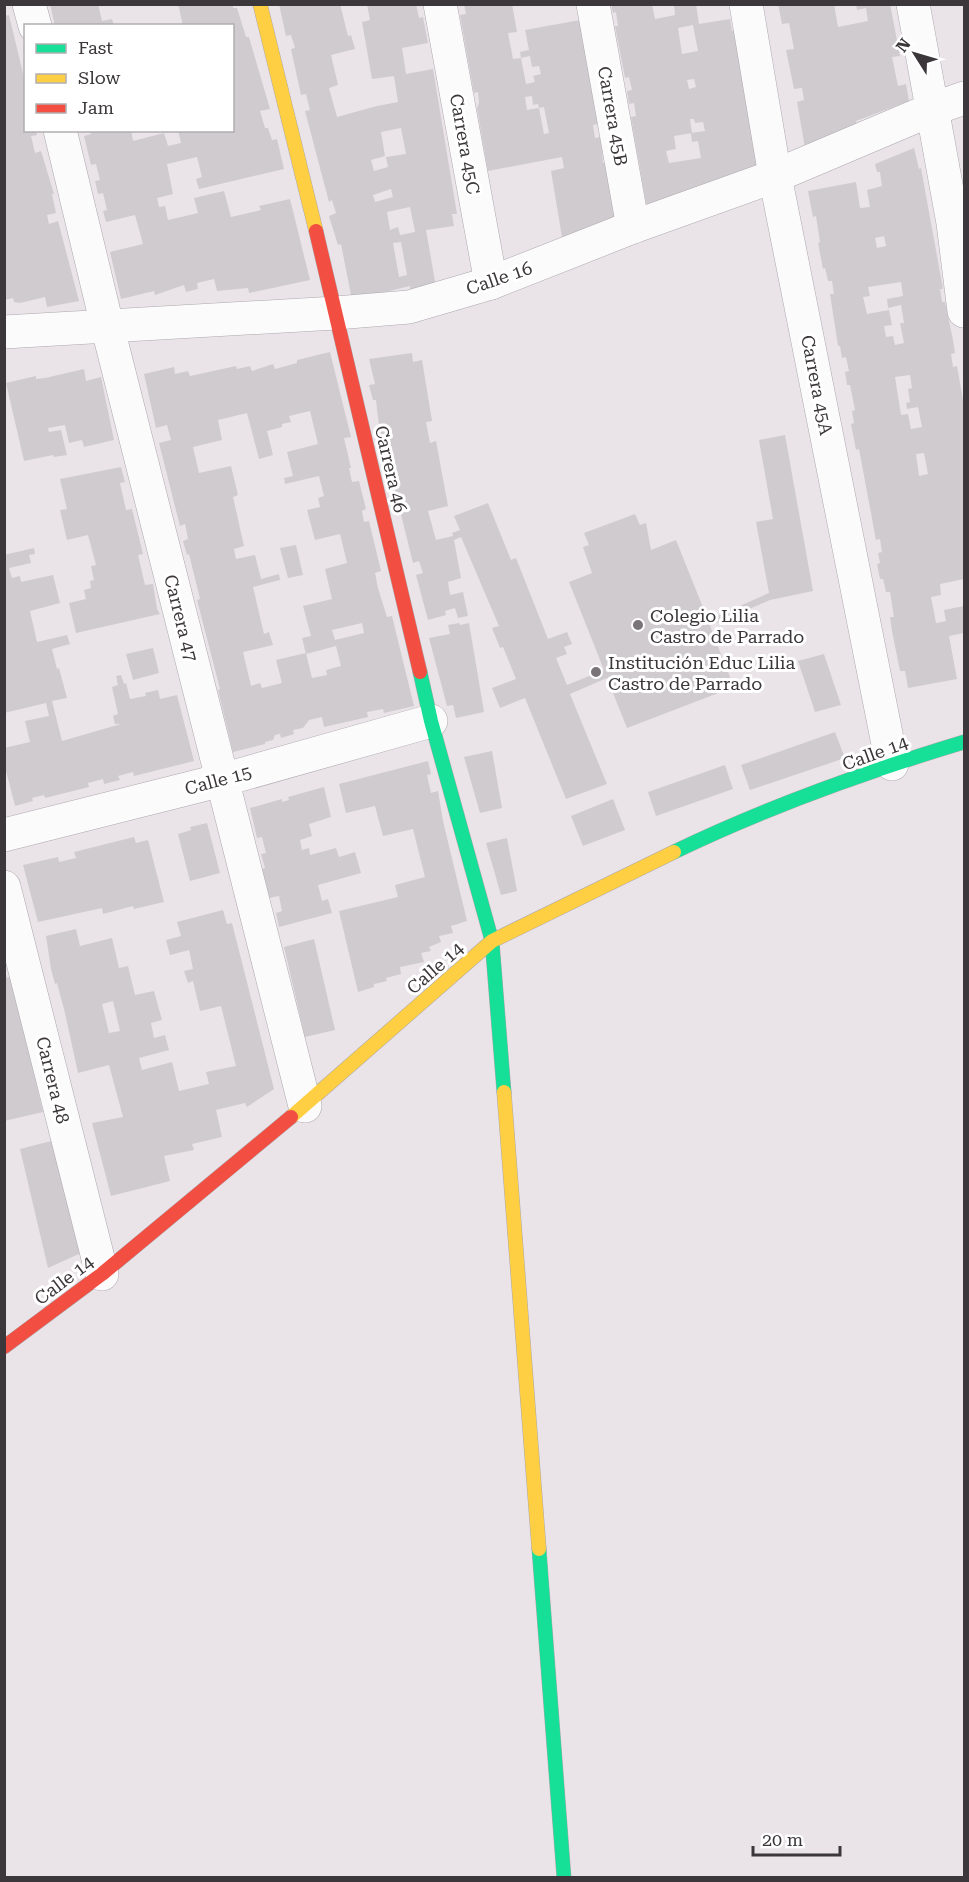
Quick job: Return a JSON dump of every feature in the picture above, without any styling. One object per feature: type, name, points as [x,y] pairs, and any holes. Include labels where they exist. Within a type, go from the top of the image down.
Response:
[{"type":"street","points":[[29,4],[34,24]]},
{"type":"street","name":"Carrera 46","points":[[260,4],[336,313],[431,721],[492,941],[564,1878]]},
{"type":"street","name":"Carrera 45C","points":[[440,4],[491,283]]},
{"type":"street","name":"Carrera 45B","points":[[593,4],[633,227]]},
{"type":"street","name":"Carrera 45A","points":[[746,4],[775,176],[892,764]]},
{"type":"street","points":[[913,4],[959,236],[964,311]]},
{"type":"street","name":"Calle 16","points":[[4,333],[409,307],[491,283],[633,227],[775,176],[964,98]]},
{"type":"street","name":"Carrera 47","points":[[60,132],[107,325],[305,1106]]},
{"type":"street","name":"Calle 15","points":[[4,836],[222,780],[431,721]]},
{"type":"street","name":"Calle 14","points":[[4,1347],[102,1274],[305,1106],[492,941],[718,831],[892,764],[964,741]]},
{"type":"street","name":"Carrera 48","points":[[4,887],[102,1274]]},
{"type":"building","points":[[50,4],[98,4],[102,21],[112,19],[113,24],[55,24]]},
{"type":"building","points":[[178,4],[233,4],[233,8],[237,8],[246,37],[249,37],[270,109],[260,111],[265,128],[268,128],[272,140],[277,139],[284,169],[199,189],[196,179],[202,177],[197,157],[167,164],[173,194],[157,198],[159,207],[165,206],[168,220],[198,213],[194,198],[224,191],[231,217],[261,210],[259,206],[290,199],[310,280],[249,293],[248,288],[217,291],[214,279],[197,283],[198,289],[186,292],[184,285],[155,295],[154,291],[121,299],[110,252],[143,244],[135,215],[106,222],[103,211],[107,210],[103,193],[98,194],[95,181],[100,180],[96,164],[91,165],[84,136],[91,134],[90,132],[131,132],[133,141],[164,133],[168,146],[181,143],[178,132],[234,132],[234,24],[183,24]]},
{"type":"building","points":[[279,4],[340,4],[348,36],[351,35],[355,49],[331,55],[338,85],[329,88],[337,117],[398,102],[394,76],[372,79],[362,22],[370,20],[367,4],[416,4],[419,18],[423,17],[428,43],[402,48],[406,74],[433,69],[457,214],[452,214],[454,226],[426,230],[436,287],[411,294],[410,286],[352,300],[341,244],[338,245],[329,216],[336,213],[332,200],[329,202],[305,111],[310,110],[306,94],[301,95],[291,49],[295,48],[291,35],[286,36]],"holes":[[[401,128],[406,154],[386,157],[388,167],[374,171],[371,160],[385,156],[381,132]],[[391,189],[393,197],[375,202],[373,195]],[[410,207],[415,232],[400,235],[398,227],[390,230],[387,212]],[[401,242],[407,275],[399,277],[393,243]]]},
{"type":"building","points":[[464,4],[512,4],[517,32],[508,33],[513,59],[521,58],[520,52],[529,50],[525,30],[580,20],[602,123],[593,125],[595,138],[601,137],[603,163],[605,163],[622,220],[563,243],[551,171],[564,168],[562,157],[488,171],[477,108],[478,92],[474,93],[460,15],[466,14]],"holes":[[[530,56],[532,67],[539,66],[541,74],[533,76],[535,82],[526,84],[521,58]],[[532,96],[533,105],[538,104],[539,108],[527,110],[525,97]],[[544,107],[549,133],[544,134],[539,108]]]},
{"type":"building","points":[[611,4],[652,4],[655,19],[675,15],[674,4],[696,4],[699,24],[730,19],[732,31],[735,30],[760,164],[647,208],[631,117],[636,116],[634,103],[629,104],[627,91],[632,90],[629,77],[625,78],[615,26],[618,26],[616,12],[613,13]],"holes":[[[693,25],[698,51],[682,54],[678,28]],[[694,79],[696,87],[689,89],[687,80]],[[690,119],[694,119],[695,123],[703,122],[705,131],[692,133]],[[691,133],[692,142],[698,141],[701,158],[669,163],[666,151],[676,149],[674,136]]]},
{"type":"building","points":[[778,4],[834,4],[838,27],[868,21],[866,8],[857,10],[856,4],[890,4],[900,56],[892,57],[898,86],[906,84],[909,101],[856,121],[858,128],[805,148],[797,102],[804,100],[802,88],[794,89],[786,50],[794,49],[789,23],[782,24]]},
{"type":"building","points":[[9,15],[24,78],[24,132],[36,132],[37,135],[31,136],[35,153],[41,151],[54,194],[52,194],[56,213],[47,215],[49,224],[58,221],[79,301],[47,307],[45,297],[20,303],[14,302],[13,298],[4,300],[4,16]]},
{"type":"building","points":[[914,148],[919,169],[921,168],[943,289],[940,289],[942,302],[945,302],[953,340],[955,353],[951,354],[953,367],[957,366],[964,406],[964,579],[940,584],[941,595],[931,597],[936,623],[946,621],[944,610],[964,606],[964,633],[949,636],[957,679],[908,688],[905,671],[900,671],[892,631],[890,617],[894,617],[890,592],[886,592],[883,579],[880,579],[877,564],[880,563],[878,553],[882,552],[880,539],[876,540],[859,449],[856,450],[851,424],[854,423],[852,411],[855,410],[845,372],[849,371],[846,357],[842,358],[840,346],[838,346],[830,294],[834,294],[832,281],[828,281],[825,268],[823,269],[816,216],[813,217],[808,191],[856,182],[860,208],[870,207],[867,190],[882,186],[880,172],[877,172],[875,164]],"holes":[[[884,236],[886,246],[877,248],[875,238]],[[901,282],[903,296],[887,299],[888,308],[901,305],[904,323],[900,323],[904,343],[895,345],[893,336],[886,337],[884,326],[892,325],[889,310],[867,314],[863,297],[870,296],[868,287]],[[910,375],[912,388],[908,389],[910,402],[906,403],[907,409],[918,407],[922,427],[911,429],[908,414],[901,415],[895,377]],[[924,453],[928,474],[919,476],[916,454]]]},
{"type":"building","points":[[330,352],[351,437],[344,438],[352,482],[359,481],[366,509],[362,511],[364,522],[369,521],[381,571],[375,573],[378,588],[387,617],[392,616],[414,706],[384,713],[383,709],[367,712],[368,717],[324,727],[322,717],[309,720],[303,728],[293,730],[294,734],[281,738],[280,734],[275,735],[273,740],[265,744],[233,752],[218,690],[220,689],[197,600],[200,599],[189,554],[187,555],[183,541],[188,539],[185,524],[180,526],[159,443],[171,440],[167,425],[156,428],[144,374],[174,367],[175,374],[188,371],[190,376],[236,366],[237,369],[250,366],[252,371],[273,364],[275,369],[297,363],[297,360]],"holes":[[[310,411],[318,444],[287,452],[293,476],[284,478],[285,484],[319,476],[324,496],[318,498],[320,507],[307,510],[315,540],[340,534],[347,563],[325,569],[332,599],[303,606],[311,636],[302,638],[306,653],[276,660],[282,683],[262,688],[260,683],[251,686],[243,652],[273,645],[269,632],[264,634],[253,587],[280,580],[279,574],[261,579],[255,555],[236,559],[234,549],[244,546],[233,497],[238,495],[231,466],[199,473],[193,447],[222,440],[218,420],[247,413],[259,459],[273,455],[267,431],[291,422],[289,416]],[[362,623],[364,633],[335,640],[332,630]],[[336,646],[341,666],[326,670],[327,675],[312,678],[306,654]]]},
{"type":"building","points":[[412,353],[413,362],[422,360],[432,421],[426,422],[430,443],[436,441],[448,506],[428,511],[436,540],[453,536],[452,533],[460,530],[454,516],[488,503],[511,560],[516,558],[548,639],[567,632],[572,644],[564,647],[567,654],[556,658],[567,685],[604,670],[569,582],[592,573],[583,547],[589,545],[584,533],[635,514],[640,525],[646,523],[651,550],[676,540],[708,620],[769,593],[756,522],[773,519],[759,440],[785,435],[813,591],[770,600],[710,626],[734,687],[627,728],[607,678],[570,694],[607,784],[566,799],[525,698],[500,708],[492,688],[516,679],[503,647],[500,648],[492,628],[499,626],[461,537],[454,540],[461,578],[448,582],[450,595],[463,592],[468,616],[458,618],[455,608],[445,611],[446,615],[428,620],[416,575],[423,573],[419,561],[413,563],[379,426],[376,400],[373,400],[369,385],[375,384],[369,359]]},
{"type":"building","points":[[84,369],[86,381],[101,377],[114,440],[84,447],[82,440],[69,443],[65,425],[48,428],[49,432],[61,430],[67,455],[54,457],[53,455],[24,461],[6,383],[36,376],[36,379],[45,378]]},
{"type":"building","points":[[121,467],[125,482],[120,483],[126,510],[132,509],[143,554],[138,555],[145,585],[153,584],[160,614],[76,633],[69,603],[86,599],[84,590],[91,588],[90,581],[94,580],[91,566],[96,565],[88,535],[67,540],[60,510],[67,509],[60,479]]},
{"type":"building","points":[[296,545],[303,575],[288,578],[280,548]]},
{"type":"building","points":[[34,548],[35,554],[29,555],[31,563],[9,568],[12,578],[20,576],[21,582],[53,575],[60,603],[30,611],[37,642],[67,635],[70,644],[52,649],[67,698],[52,701],[62,741],[121,724],[115,724],[113,716],[118,714],[112,687],[118,685],[116,676],[121,675],[124,684],[126,683],[130,699],[146,696],[145,693],[158,690],[160,699],[177,695],[194,761],[134,776],[133,772],[118,776],[120,780],[104,784],[103,779],[88,783],[89,787],[45,798],[44,795],[32,798],[33,801],[15,806],[4,763],[4,748],[30,742],[25,721],[49,716],[46,703],[4,713],[4,555]]},
{"type":"building","points":[[459,623],[460,625],[469,623],[484,712],[456,718],[453,705],[447,706],[429,638],[450,634],[448,625]]},
{"type":"building","points":[[153,648],[159,673],[133,680],[126,654]]},
{"type":"building","points":[[824,654],[841,705],[815,712],[798,661]]},
{"type":"building","points":[[835,732],[845,758],[750,790],[741,765]]},
{"type":"building","points":[[492,751],[502,808],[480,813],[464,757]]},
{"type":"building","points":[[428,761],[431,774],[427,775],[431,793],[438,791],[467,921],[451,926],[453,933],[439,936],[441,942],[429,947],[431,951],[421,953],[424,962],[400,967],[401,974],[386,978],[387,981],[374,984],[374,987],[358,992],[339,911],[398,897],[395,885],[425,877],[413,829],[383,836],[375,806],[346,813],[339,784]]},
{"type":"building","points":[[725,765],[733,789],[656,816],[648,792]]},
{"type":"building","points":[[324,787],[331,817],[309,824],[312,836],[300,840],[302,850],[309,848],[310,855],[336,848],[339,857],[355,852],[361,873],[318,885],[322,901],[328,899],[332,913],[279,927],[276,913],[282,911],[279,896],[269,898],[261,854],[266,853],[262,837],[257,838],[250,808],[282,799],[282,802],[289,800],[288,797]]},
{"type":"building","points":[[613,799],[625,830],[583,846],[571,816]]},
{"type":"building","points":[[207,823],[220,873],[190,881],[178,834],[191,830],[190,827]]},
{"type":"building","points":[[134,837],[136,843],[148,840],[164,902],[134,909],[133,906],[103,914],[102,908],[38,922],[23,865],[58,857],[59,862],[76,858],[74,852]]},
{"type":"building","points":[[507,838],[517,891],[501,895],[486,843]]},
{"type":"building","points":[[223,910],[227,924],[232,923],[274,1089],[247,1107],[245,1103],[216,1110],[222,1137],[192,1144],[194,1150],[164,1156],[170,1181],[111,1196],[92,1123],[123,1117],[109,1065],[78,1073],[65,1013],[51,969],[46,936],[76,929],[80,946],[112,938],[119,968],[128,966],[135,995],[154,991],[162,1020],[151,1023],[154,1038],[165,1035],[169,1050],[139,1058],[142,1070],[172,1062],[179,1091],[209,1084],[206,1072],[236,1066],[221,1006],[200,1011],[193,981],[188,983],[184,971],[193,969],[189,950],[170,955],[166,940],[181,936],[177,922]],"holes":[[[113,1001],[120,1031],[109,1033],[102,1004]]]},
{"type":"building","points":[[314,939],[335,1030],[305,1037],[284,947]]},
{"type":"building","points":[[4,970],[7,978],[11,976],[43,1112],[4,1121]]},
{"type":"building","points":[[55,1140],[81,1253],[48,1268],[20,1149]]},
{"type":"traffic: fast","points":[[420,672],[431,721],[492,941],[504,1092]]},
{"type":"traffic: fast","points":[[674,852],[817,791],[964,742]]},
{"type":"traffic: fast","points":[[539,1549],[564,1878]]},
{"type":"traffic: slow","points":[[260,4],[316,231]]},
{"type":"traffic: slow","points":[[291,1117],[492,941],[674,852]]},
{"type":"traffic: slow","points":[[504,1092],[539,1549]]},
{"type":"traffic: jam","points":[[316,231],[420,672]]},
{"type":"traffic: jam","points":[[4,1347],[102,1274],[291,1117]]},
{"type":"place","name":"Colegio Lilia Castro de Parrado","points":[[638,625]]},
{"type":"place","name":"Institución Educ Lilia Castro de Parrado","points":[[596,672]]}]
